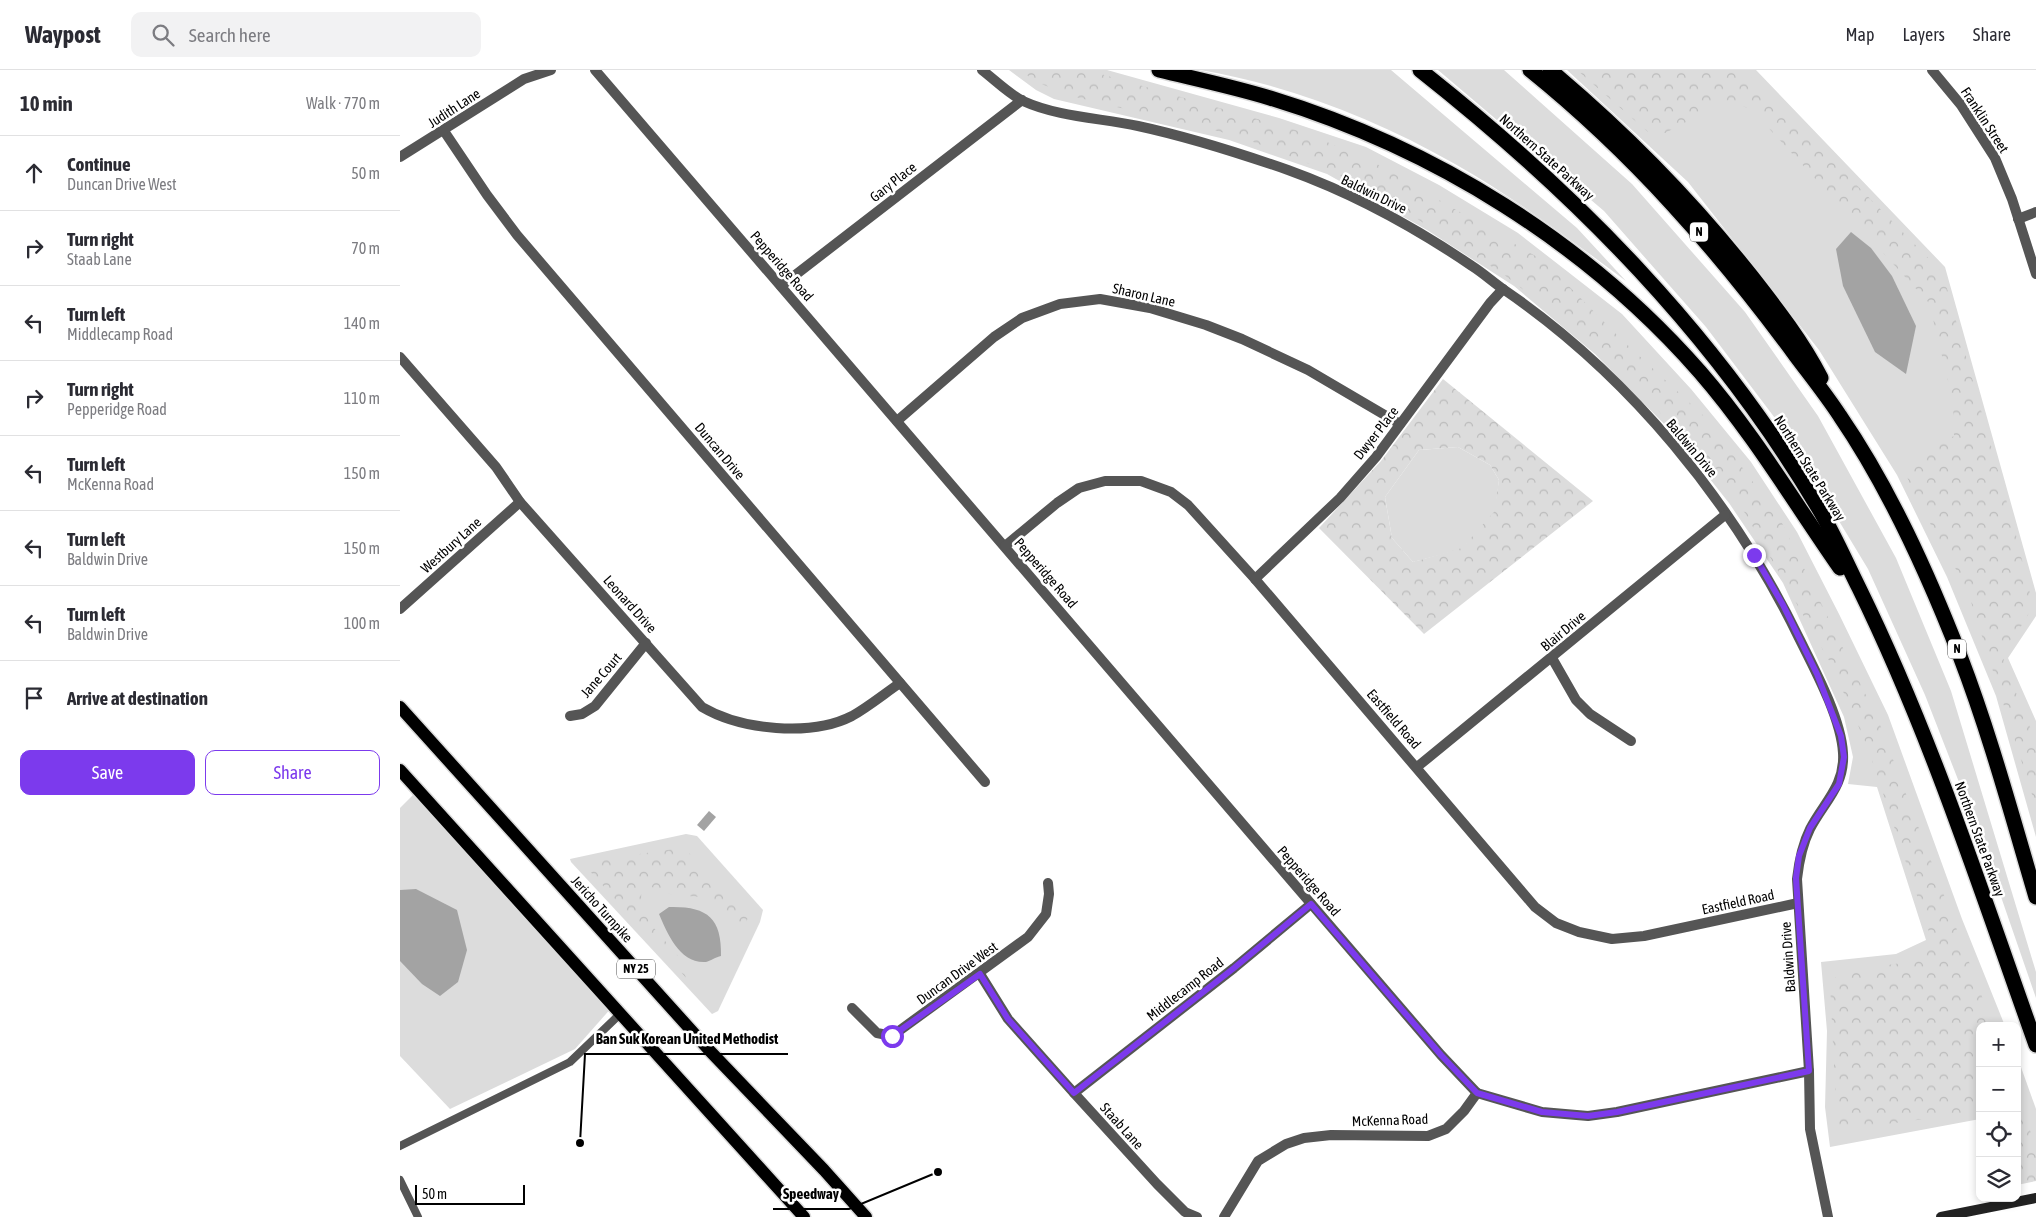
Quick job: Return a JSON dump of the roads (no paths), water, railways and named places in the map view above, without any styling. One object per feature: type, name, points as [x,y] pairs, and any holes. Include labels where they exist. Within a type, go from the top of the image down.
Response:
[{"type":"highway","points":[[1159,70],[1269,98],[1374,137],[1468,184],[1558,242],[1634,306],[1699,372],[1755,442],[1868,606]]},
{"type":"highway","name":"Northern State Parkway","points":[[1420,70],[1513,147],[1572,200],[1628,257],[1684,320],[1747,400],[1806,488],[1820,511],[1868,606],[1909,695],[2036,1045]]},
{"type":"highway","name":"N","points":[[1530,70],[1621,150],[1694,226],[1763,311],[1841,417],[1902,526],[1960,656],[1994,757],[2036,897]]},
{"type":"highway","points":[[1550,70],[1631,143],[1723,241],[1805,347],[1841,417]]},
{"type":"main road","name":"Jericho Turnpike","points":[[400,707],[709,1050],[824,1170],[866,1217]]},
{"type":"main road","points":[[400,770],[804,1217]]},
{"type":"street","name":"Judith Lane","points":[[400,157],[524,79],[551,70]]},
{"type":"street","name":"Pepperidge Road","points":[[595,70],[1441,1055],[1477,1093]]},
{"type":"street","name":"Baldwin Drive","points":[[982,70],[1022,100],[1054,110],[1189,138],[1290,171],[1341,192],[1407,226],[1473,266],[1502,289],[1522,301],[1563,334],[1622,389],[1682,454],[1716,499],[1725,515],[1754,555],[1783,605],[1817,674],[1841,736],[1844,757],[1839,784],[1810,828],[1799,856],[1796,878],[1809,1071],[1810,1129],[1828,1217]]},
{"type":"street","name":"Franklin Street","points":[[1932,70],[1961,105],[1995,158],[2036,274]]},
{"type":"street","name":"Gary Place","points":[[781,286],[1022,100]]},
{"type":"street","name":"Duncan Drive","points":[[444,131],[487,195],[517,235],[985,782]]},
{"type":"street","points":[[2018,219],[2036,212]]},
{"type":"street","name":"Dwyer Place","points":[[1255,579],[1340,498],[1376,457],[1502,289]]},
{"type":"street","name":"Sharon Lane","points":[[897,421],[994,337],[1022,318],[1060,304],[1100,300],[1128,302],[1150,308],[1206,325],[1242,339],[1308,370],[1400,424]]},
{"type":"street","name":"Leonard Drive","points":[[400,357],[496,467],[520,502],[702,706],[732,721],[787,728],[817,727],[851,716],[900,683]]},
{"type":"street","name":"Eastfield Road","points":[[1005,546],[1057,503],[1079,488],[1105,481],[1141,481],[1171,492],[1188,505],[1255,579],[1535,906],[1556,923],[1579,932],[1612,939],[1644,936],[1798,903]]},
{"type":"street","name":"Westbury Lane","points":[[400,609],[520,502]]},
{"type":"street","name":"Blair Drive","points":[[1417,767],[1725,515]]},
{"type":"street","name":"Jane Court","points":[[570,716],[582,714],[595,706],[646,643]]},
{"type":"street","points":[[1552,658],[1576,700],[1590,714],[1631,741]]},
{"type":"street","name":"Duncan Drive West","points":[[852,1008],[877,1033],[892,1036],[980,974],[1028,937],[1041,923],[1046,914],[1050,894],[1048,882]]},
{"type":"street","name":"Middlecamp Road","points":[[1074,1093],[1234,968],[1311,904]]},
{"type":"street","name":"Staab Lane","points":[[980,974],[1008,1019],[1074,1093],[1157,1184],[1185,1212],[1197,1217]]},
{"type":"street","points":[[1477,1093],[1542,1112],[1588,1116],[1617,1112],[1809,1071]]},
{"type":"street","name":"McKenna Road","points":[[1224,1217],[1258,1161],[1286,1144],[1304,1138],[1331,1135],[1428,1136],[1446,1128],[1464,1111],[1477,1093]]},
{"type":"street","points":[[1941,1217],[1990,1212],[2032,1199]]},
{"type":"lane","points":[[400,1146],[570,1062],[620,1014]]},
{"type":"lane","points":[[400,1180],[418,1217]]},
{"type":"place","name":"Ban Suk Korean United Methodist","points":[[580,1143]]},
{"type":"place","name":"Speedway","points":[[938,1172]]}]
